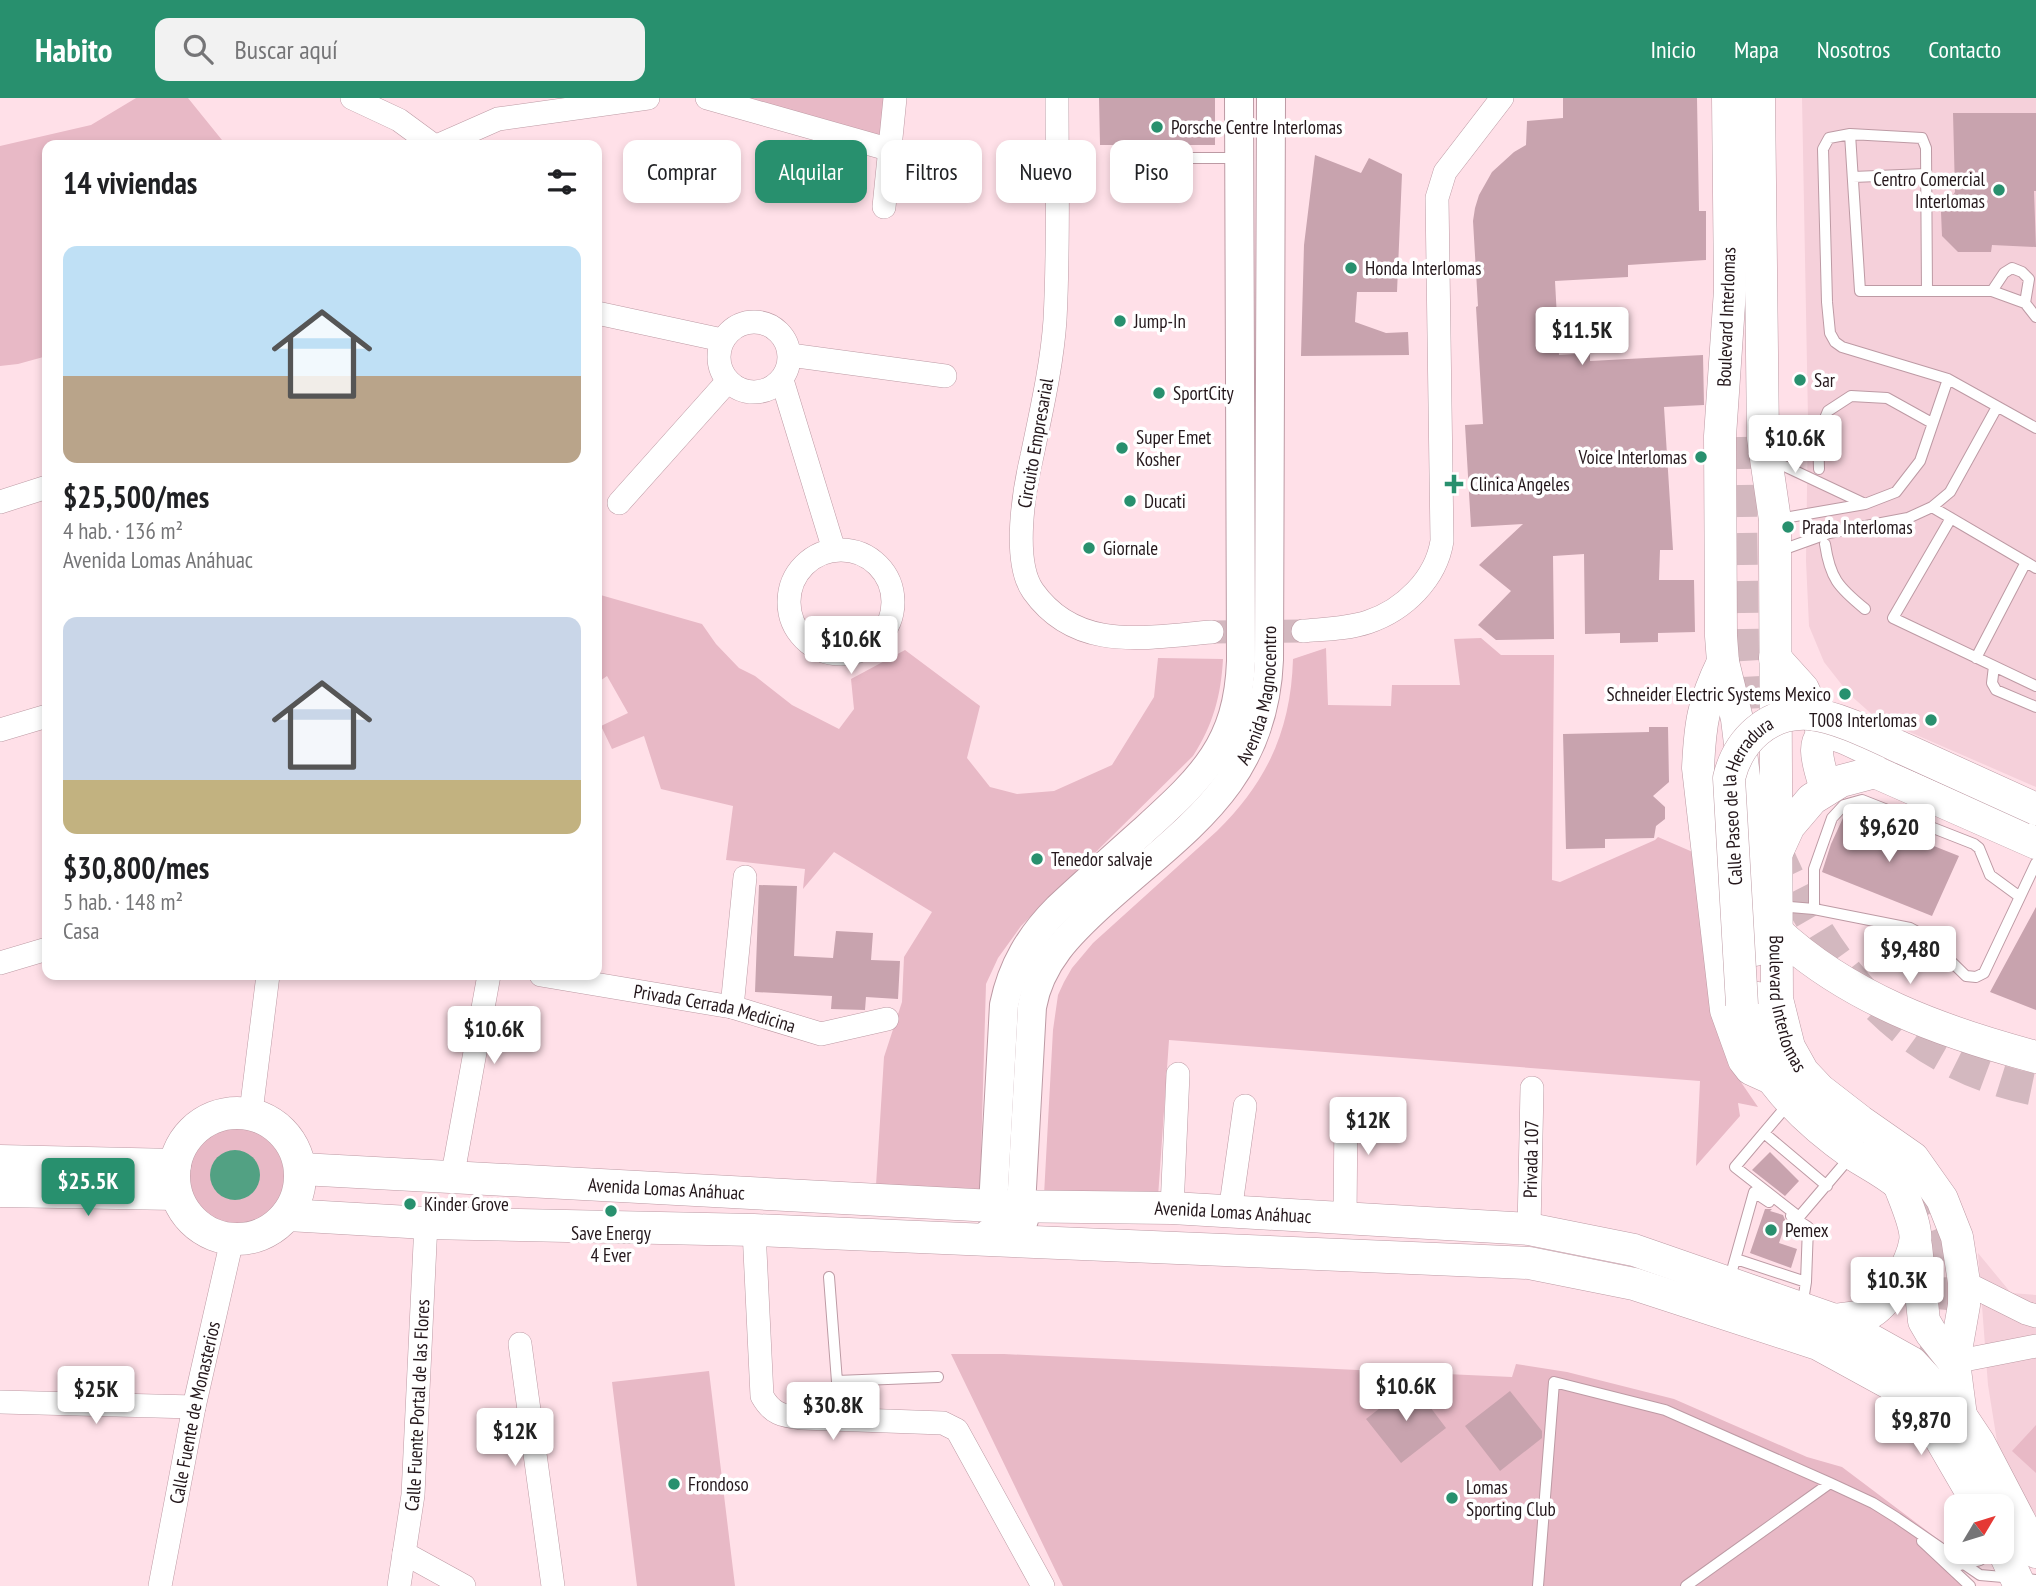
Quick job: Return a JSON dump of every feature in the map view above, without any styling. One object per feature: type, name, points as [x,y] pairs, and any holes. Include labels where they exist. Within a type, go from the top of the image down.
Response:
[{"type":"main road","name":"Boulevard Interlomas","points":[[1728,98],[1730,290],[1720,436],[1723,662],[1737,719],[1750,826],[1760,1028],[1782,1090]]},
{"type":"main road","name":"Boulevard Interlomas","points":[[1759,98],[1751,437],[1775,520]]},
{"type":"main road","name":"Boulevard Interlomas","points":[[1775,98],[1783,437],[1775,520],[1777,999],[1783,1029],[1795,1061],[1820,1090],[1903,1150],[1923,1171],[1942,1199],[1962,1259],[1964,1305],[1954,1362],[1961,1416]]},
{"type":"main road","points":[[1730,290],[1751,437]]},
{"type":"main road","points":[[1775,658],[1803,689],[1825,736]]},
{"type":"main road","name":"Boulevard Interlomas","points":[[1723,662],[1707,695],[1699,731],[1698,768],[1726,1010],[1744,1060],[1751,1069],[1782,1090]]},
{"type":"main road","name":"Calle Paseo de la Herradura","points":[[1742,1005],[1729,778],[1737,753],[1754,732],[1765,724],[1793,714],[1822,715],[1871,734],[2036,809]]},
{"type":"main road","points":[[1826,789],[1815,754],[1818,742],[1825,736],[1834,735],[2036,821]]},
{"type":"main road","name":"Calle Paseo de la Herradura","points":[[1775,859],[1789,826],[1805,806],[1826,789],[1858,775],[1875,772],[2036,843]]},
{"type":"main road","points":[[1775,918],[1811,962],[1885,1004],[1948,1030],[2036,1057]]},
{"type":"main road","name":"Boulevard Interlomas","points":[[1742,1005],[1751,1042],[1782,1090],[1817,1127],[1900,1185],[1916,1241]]},
{"type":"main road","points":[[251,1112],[270,1121],[285,1134],[293,1146],[301,1170],[299,1194],[288,1215],[270,1231],[251,1238],[232,1240],[208,1232],[187,1216],[176,1179],[181,1147],[188,1135],[204,1121],[228,1113],[251,1112]]},
{"type":"main road","points":[[0,1161],[176,1179]]},
{"type":"main road","name":"Avenida Lomas Anáhuac","points":[[301,1170],[1007,1206],[1172,1208],[1529,1229],[1732,1271],[1804,1294],[1835,1320],[1912,1363],[1961,1416],[1989,1461],[2036,1552]]},
{"type":"main road","points":[[0,1191],[176,1179]]},
{"type":"main road","name":"Avenida Lomas Anáhuac","points":[[288,1215],[426,1223],[754,1230],[1529,1264],[1634,1284],[1818,1344],[1891,1384],[1908,1399],[1937,1433],[1972,1494]]},
{"type":"main road","points":[[1835,1320],[1867,1314],[1887,1299],[1901,1276],[1916,1241]]},
{"type":"main road","points":[[1916,1241],[1924,1321],[1954,1362]]},
{"type":"main road","points":[[2013,1564],[2024,1581]]},
{"type":"street","points":[[352,98],[400,120],[426,140]]},
{"type":"street","points":[[450,140],[498,118],[648,98]]},
{"type":"street","points":[[707,98],[881,147]]},
{"type":"street","points":[[892,140],[895,98]]},
{"type":"street","name":"Circuito Empresarial","points":[[1057,98],[1055,323],[1023,496],[1023,562],[1031,588],[1048,610],[1072,626],[1099,636],[1129,638],[1212,632]]},
{"type":"street","name":"Avenida Magnocentro","points":[[1007,1206],[1004,1005],[1009,982],[1018,961],[1042,924],[1198,779],[1223,743],[1237,703],[1241,661],[1240,98]]},
{"type":"street","name":"Avenida Magnocentro","points":[[1007,1206],[1032,1007],[1035,989],[1043,972],[1052,956],[1077,927],[1219,797],[1248,755],[1264,708],[1269,660],[1271,98]]},
{"type":"street","points":[[1303,631],[1370,622],[1409,597],[1436,565],[1442,541],[1437,198],[1445,172],[1502,98]]},
{"type":"street","points":[[884,208],[885,203]]},
{"type":"street","points":[[602,314],[722,340]]},
{"type":"street","points":[[752,321],[770,325],[784,338],[790,355],[782,380],[765,392],[745,392],[727,382],[718,362],[722,340],[734,327],[752,321]]},
{"type":"street","points":[[790,355],[945,376]]},
{"type":"street","points":[[782,380],[834,550]]},
{"type":"street","points":[[620,503],[727,382]]},
{"type":"street","points":[[0,502],[42,489]]},
{"type":"street","points":[[834,550],[861,553],[872,561],[883,570],[894,595],[890,622],[874,644],[848,654],[821,651],[799,634],[789,608],[792,582],[809,560],[834,550]]},
{"type":"street","points":[[0,730],[42,717]]},
{"type":"street","points":[[732,1007],[745,877]]},
{"type":"street","points":[[0,963],[42,950]]},
{"type":"street","points":[[251,1112],[267,980]]},
{"type":"street","points":[[452,1179],[488,980]]},
{"type":"street","name":"Privada Cerrada Medicina","points":[[571,980],[732,1007],[821,1034],[887,1019]]},
{"type":"street","points":[[1172,1208],[1178,1074]]},
{"type":"street","name":"Privada 107","points":[[1529,1229],[1532,1088]]},
{"type":"street","points":[[1230,1212],[1245,1107]]},
{"type":"street","points":[[1345,1219],[1346,1112]]},
{"type":"street","points":[[957,1240],[961,1232],[968,1229],[1006,1236],[1018,1231],[1024,1220],[1007,1206]]},
{"type":"street","name":"Calle Fuente Portal de las Flores","points":[[399,1586],[412,1494],[426,1223]]},
{"type":"street","points":[[754,1230],[762,1396],[768,1407],[779,1416],[840,1421],[943,1423],[957,1430],[1043,1586]]},
{"type":"street","name":"Calle Fuente de Monasterios","points":[[160,1586],[194,1407],[232,1240]]},
{"type":"street","points":[[1964,1282],[2026,1314],[2036,1316]]},
{"type":"street","points":[[520,1344],[553,1586]]},
{"type":"street","points":[[1954,1362],[2036,1346]]},
{"type":"street","points":[[0,1402],[194,1407]]},
{"type":"street","points":[[404,1553],[464,1586]]},
{"type":"lane","points":[[1850,134],[1860,291],[1992,291],[2025,303],[2036,317]]},
{"type":"lane","points":[[1927,291],[1926,148],[1922,138],[1850,134],[1829,138],[1823,149],[1827,302],[1830,333],[1835,342],[1842,347],[1948,379],[2036,428]]},
{"type":"lane","points":[[1193,158],[1240,158]]},
{"type":"lane","points":[[1853,177],[1926,174]]},
{"type":"lane","points":[[1992,291],[2004,272],[2012,268],[2029,279],[2025,303]]},
{"type":"lane","points":[[1775,520],[1865,504],[1896,492],[1920,461],[1948,379]]},
{"type":"lane","points":[[1819,469],[1818,435],[1828,411],[1850,396],[1887,398],[1932,423]]},
{"type":"lane","points":[[1775,552],[1829,533],[1908,518],[1932,507],[1950,492],[1997,407]]},
{"type":"lane","points":[[1780,464],[1865,504]]},
{"type":"lane","points":[[1932,507],[2031,565],[1976,658]]},
{"type":"lane","points":[[1951,518],[1893,618],[2036,685]]},
{"type":"lane","points":[[1825,544],[1833,578],[1842,590],[1865,609]]},
{"type":"lane","points":[[1994,666],[1992,683],[1996,690],[2036,707]]},
{"type":"lane","points":[[1814,909],[1814,869],[1832,818],[1844,805],[1862,800],[1979,848],[1990,875],[2020,897]]},
{"type":"lane","points":[[1775,918],[1814,909],[1910,928],[1925,936],[1966,976],[1976,977],[1984,974],[2036,863]]},
{"type":"lane","points":[[1782,1090],[1764,1133],[1735,1167],[1799,1217],[1853,1154]]},
{"type":"lane","points":[[1764,1133],[1827,1186]]},
{"type":"lane","points":[[1732,1271],[1754,1192],[1808,1227],[1804,1294]]},
{"type":"lane","points":[[829,1277],[840,1421]]},
{"type":"lane","points":[[837,1381],[938,1377]]},
{"type":"lane","points":[[1538,1586],[1554,1382],[1665,1410],[1830,1483],[1897,1518],[1973,1567],[2024,1581]]},
{"type":"lane","points":[[1686,1586],[1830,1483]]},
{"type":"lane","points":[[1897,1518],[1970,1586]]},
{"type":"shaded area","points":[[136,98],[188,98],[222,140],[42,140],[42,357],[0,366],[0,146],[91,125]]},
{"type":"shaded area","points":[[750,98],[895,98],[892,140],[881,140],[881,147],[867,143],[867,140],[857,140],[747,108]]},
{"type":"shaded area","points":[[1802,98],[2036,98],[2036,787],[1875,717],[1849,694],[1824,662],[1809,626],[1806,561],[1808,419]]},
{"type":"shaded area","points":[[602,595],[702,624],[716,644],[739,668],[755,676],[792,705],[839,729],[854,709],[851,679],[905,650],[980,706],[967,758],[990,787],[1017,794],[1054,791],[1112,765],[1154,697],[1158,658],[1223,659],[1215,710],[1193,756],[1021,926],[998,958],[986,984],[980,1189],[876,1185],[884,1057],[902,1002],[904,957],[932,912],[834,852],[803,889],[805,869],[726,860],[733,806],[661,789],[644,736],[612,749],[602,726],[628,713],[607,676],[602,680]]},
{"type":"shaded area","points":[[1481,638],[1501,655],[1554,655],[1552,880],[1560,882],[1658,837],[1702,856],[1734,1072],[1758,1107],[1738,1103],[1740,1116],[1696,1166],[1700,1081],[1169,1040],[1158,1197],[1044,1195],[1053,1030],[1058,995],[1064,982],[1093,943],[1217,831],[1250,793],[1273,753],[1281,732],[1291,685],[1293,659],[1326,648],[1328,705],[1391,706],[1392,685],[1460,685],[1454,639]]},
{"type":"shaded area","points":[[235,1127],[254,1131],[269,1142],[280,1157],[284,1176],[280,1195],[269,1210],[254,1221],[235,1225],[216,1221],[201,1210],[190,1195],[186,1176],[190,1157],[201,1142],[216,1131]]},
{"type":"shaded area","points":[[235,1150],[253,1157],[260,1175],[253,1193],[235,1200],[217,1193],[210,1175],[217,1157]]},
{"type":"shaded area","points":[[1978,1253],[2011,1293],[2036,1295],[2036,1523],[1999,1454],[1988,1385]]},
{"type":"shaded area","name":"Lomas Sporting Club","points":[[951,1354],[1004,1354],[1512,1377],[1516,1364],[1567,1372],[1674,1399],[1807,1457],[1842,1467],[1944,1544],[1944,1564],[1960,1564],[1964,1586],[1063,1586]]},
{"type":"shaded area","name":"Frondoso","points":[[709,1371],[735,1586],[637,1586],[612,1382]]},
{"type":"shaded area","points":[[2036,1425],[2036,1473],[2012,1451]]},
{"type":"building","name":"Porsche Centre Interlomas","points":[[1099,98],[1215,98],[1215,145],[1193,145],[1193,140],[1110,140],[1110,145],[1100,145]]},
{"type":"building","points":[[1563,98],[1697,98],[1699,211],[1706,211],[1706,260],[1628,265],[1628,277],[1555,281],[1559,355],[1590,353],[1590,361],[1703,355],[1704,405],[1664,407],[1673,550],[1660,550],[1659,580],[1694,580],[1695,632],[1658,633],[1658,642],[1620,643],[1620,633],[1585,634],[1584,554],[1553,556],[1554,639],[1496,640],[1478,625],[1511,591],[1479,565],[1523,524],[1471,527],[1465,425],[1483,424],[1476,307],[1473,221],[1475,208],[1492,172],[1526,145],[1527,121],[1563,118]]},
{"type":"building","name":"Centro Comercial Interlomas","points":[[1953,113],[2036,113],[2036,247],[1992,245],[1991,252],[1958,252],[1942,236],[1941,212],[1955,192]]},
{"type":"building","name":"Honda Interlomas","points":[[1315,155],[1361,173],[1369,158],[1402,174],[1397,292],[1357,292],[1355,322],[1386,333],[1408,332],[1409,355],[1301,356],[1304,245]]},
{"type":"building","points":[[1649,727],[1668,727],[1669,782],[1653,796],[1665,807],[1665,819],[1656,826],[1654,838],[1605,839],[1605,848],[1566,849],[1563,734],[1649,732]]},
{"type":"building","points":[[1848,812],[1959,856],[1932,916],[1822,872],[1831,844]]},
{"type":"building","points":[[759,885],[797,886],[794,956],[833,958],[836,931],[873,933],[871,960],[900,961],[898,999],[866,997],[865,1010],[831,1009],[832,996],[755,992]]},
{"type":"building","points":[[2036,907],[2036,1010],[1990,992]]},
{"type":"building","name":"Pemex","points":[[1770,1152],[1799,1181],[1785,1196],[1752,1170]]},
{"type":"building","name":"Pemex","points":[[1765,1209],[1772,1209],[1770,1211],[1783,1215],[1786,1222],[1779,1243],[1797,1249],[1791,1268],[1750,1253]]},
{"type":"building","points":[[1412,1383],[1446,1428],[1401,1463],[1366,1419]]},
{"type":"building","points":[[1510,1391],[1542,1431],[1542,1438],[1500,1471],[1465,1426]]},
{"type":"tunnel","points":[[1740,437],[1743,653],[1747,722]]},
{"type":"tunnel","points":[[1212,632],[1303,631]]},
{"type":"tunnel","points":[[1775,847],[1818,932],[1874,1004],[1908,1033],[1946,1058],[1988,1077],[2036,1090]]},
{"type":"tunnel","points":[[1906,1191],[1931,1227],[1940,1257],[1943,1287],[1935,1360]]},
{"type":"place","name":"Porsche Centre Interlomas","points":[[1157,127]]},
{"type":"place","name":"Centro Comercial Interlomas","points":[[1999,190]]},
{"type":"place","name":"Honda Interlomas","points":[[1351,268]]},
{"type":"place","name":"Jump-In","points":[[1120,321]]},
{"type":"place","name":"Sar","points":[[1800,380]]},
{"type":"place","name":"SportCity","points":[[1159,393]]},
{"type":"place","name":"Super Emet Kosher","points":[[1122,448]]},
{"type":"place","name":"Voice Interlomas","points":[[1701,457]]},
{"type":"place","name":"Clinica Angeles","points":[[1454,484]]},
{"type":"place","name":"Ducati","points":[[1130,501]]},
{"type":"place","name":"Prada Interlomas","points":[[1788,527]]},
{"type":"place","name":"Giornale","points":[[1089,548]]},
{"type":"place","name":"Schneider Electric Systems Mexico","points":[[1845,694]]},
{"type":"place","name":"T008 Interlomas","points":[[1931,720]]},
{"type":"place","name":"Tenedor salvaje","points":[[1037,859]]},
{"type":"place","name":"Kinder Grove","points":[[410,1204]]},
{"type":"place","name":"Save Energy 4 Ever","points":[[611,1211]]},
{"type":"place","name":"Pemex","points":[[1771,1230]]},
{"type":"place","name":"Frondoso","points":[[674,1484]]},
{"type":"place","name":"Lomas Sporting Club","points":[[1452,1498]]}]
